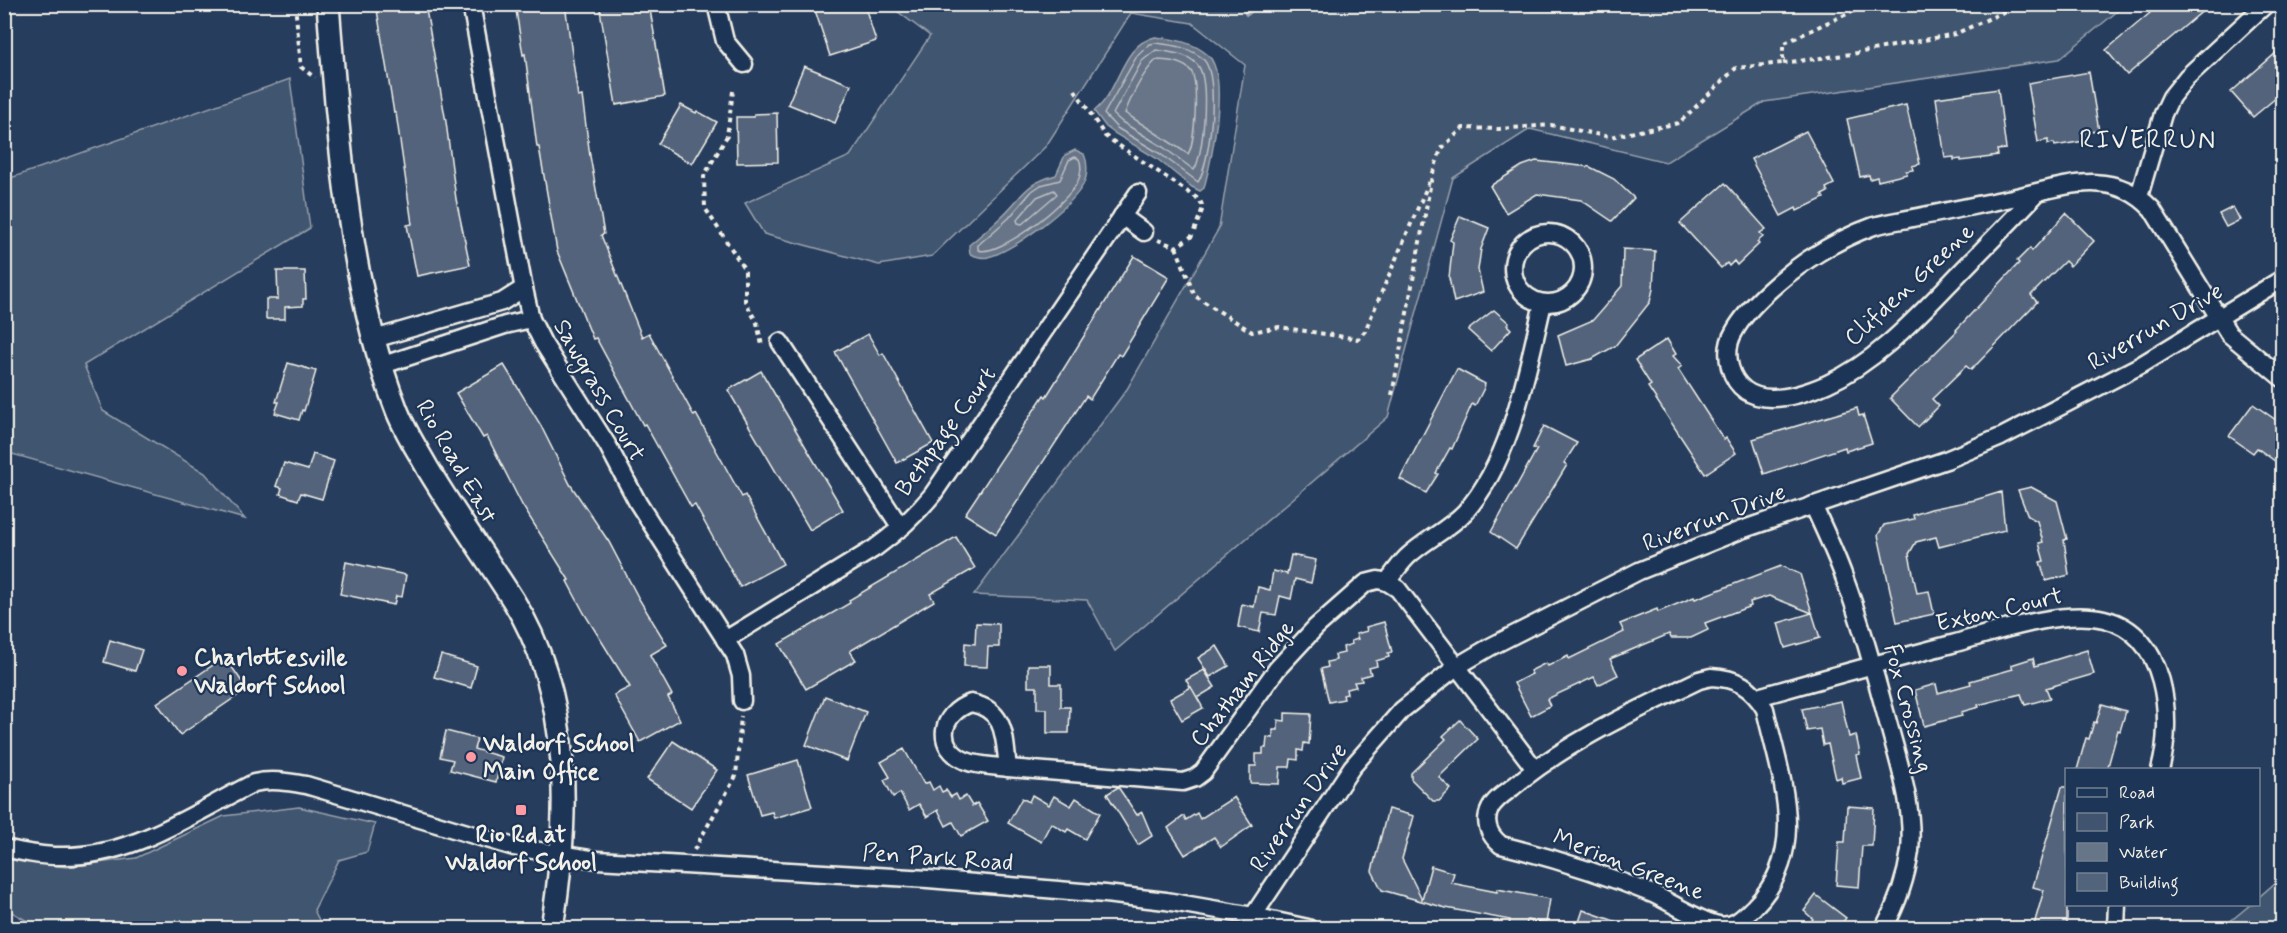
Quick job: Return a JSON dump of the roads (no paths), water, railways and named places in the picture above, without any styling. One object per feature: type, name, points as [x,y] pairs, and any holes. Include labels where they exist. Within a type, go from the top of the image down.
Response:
[{"type":"street","name":"Rio Road East","points":[[328,4],[335,93],[351,220],[380,366],[406,431],[514,603],[536,646],[552,697],[560,746],[564,805],[561,855],[552,928]]},
{"type":"street","name":"Sawgrass Court","points":[[471,4],[531,319],[543,343],[608,446],[638,503],[726,640],[739,665],[742,701]]},
{"type":"street","points":[[716,4],[725,41],[744,64]]},
{"type":"street","points":[[2139,196],[2163,114],[2171,97],[2187,77],[2266,4]]},
{"type":"street","name":"Clifden Greene","points":[[2038,192],[1923,310],[1883,348],[1854,369],[1827,384],[1778,399],[1750,393],[1739,384],[1731,372],[1728,347],[1734,332],[1747,316],[1783,279],[1808,260],[1840,241],[1874,226],[2038,192],[2093,182],[2111,183],[2128,189],[2152,209],[2229,334],[2283,378]]},
{"type":"street","name":"Bethpage Court","points":[[726,640],[875,548],[901,528],[933,494],[1138,192]]},
{"type":"street","points":[[1122,216],[1144,232]]},
{"type":"street","points":[[1547,232],[1560,234],[1572,240],[1580,251],[1584,263],[1583,276],[1578,288],[1568,297],[1556,303],[1543,303],[1530,299],[1520,290],[1514,279],[1512,266],[1515,253],[1523,242],[1534,235],[1547,232]]},
{"type":"street","name":"Riverrun Drive","points":[[1252,916],[1352,767],[1402,710],[1456,667],[1490,647],[1639,571],[1741,530],[1946,460],[2001,437],[2141,365],[2283,279]]},
{"type":"street","points":[[374,339],[502,302],[524,288]]},
{"type":"street","points":[[1534,769],[1398,589],[1387,582],[1408,556],[1448,528],[1465,512],[1495,468],[1507,441],[1543,303]]},
{"type":"street","points":[[380,366],[493,328],[531,319]]},
{"type":"street","points":[[780,342],[901,528]]},
{"type":"street","name":"Fox Crossing","points":[[1813,505],[1844,576],[1872,664],[1906,790],[1910,820],[1910,849],[1898,902],[1884,928]]},
{"type":"street","name":"Chatham Ridge","points":[[1008,768],[1183,782],[1195,778],[1203,772],[1277,669],[1316,627],[1366,583],[1378,580],[1387,582]]},
{"type":"street","name":"Exton Court","points":[[1758,697],[1872,664],[2061,617],[2082,616],[2112,621],[2126,628],[2140,640],[2151,655],[2159,676],[2165,702],[2160,768]]},
{"type":"street","name":"Merion Greene","points":[[1726,677],[1740,682],[1758,697],[1765,709],[1785,794],[1788,830],[1784,860],[1773,883],[1738,921],[1730,925],[1713,923],[1655,895],[1594,871],[1501,845],[1494,840],[1487,819],[1490,808],[1534,769],[1616,720],[1699,680],[1726,677]]},
{"type":"street","name":"Pen Park Road","points":[[4,848],[59,856],[114,849],[143,840],[254,783],[264,781],[306,785],[514,847],[561,855],[597,860],[928,879],[1093,892],[1166,901],[1308,928]]},
{"type":"street","points":[[2116,928],[2117,906]]},
{"type":"water","points":[[1155,37],[1190,44],[1208,55],[1214,66],[1218,81],[1217,120],[1207,176],[1204,188],[1200,191],[1156,158],[1106,127],[1094,111],[1110,93],[1134,49]]},
{"type":"water","points":[[1075,150],[1084,154],[1087,173],[1083,185],[1066,205],[1026,238],[999,253],[983,258],[970,254],[969,245],[1000,218],[1031,186],[1056,175],[1065,155]]},
{"type":"waterway","points":[[1247,13],[1257,4]]},
{"type":"place","name":"Charlottesville Waldorf School","points":[[182,671]]},
{"type":"place","name":"Waldorf School Main Office","points":[[471,757]]},
{"type":"place","name":"Rio Rd at Waldorf School","points":[[521,810]]},
{"type":"district","name":"RIVERRUN","points":[[2148,139]]}]
